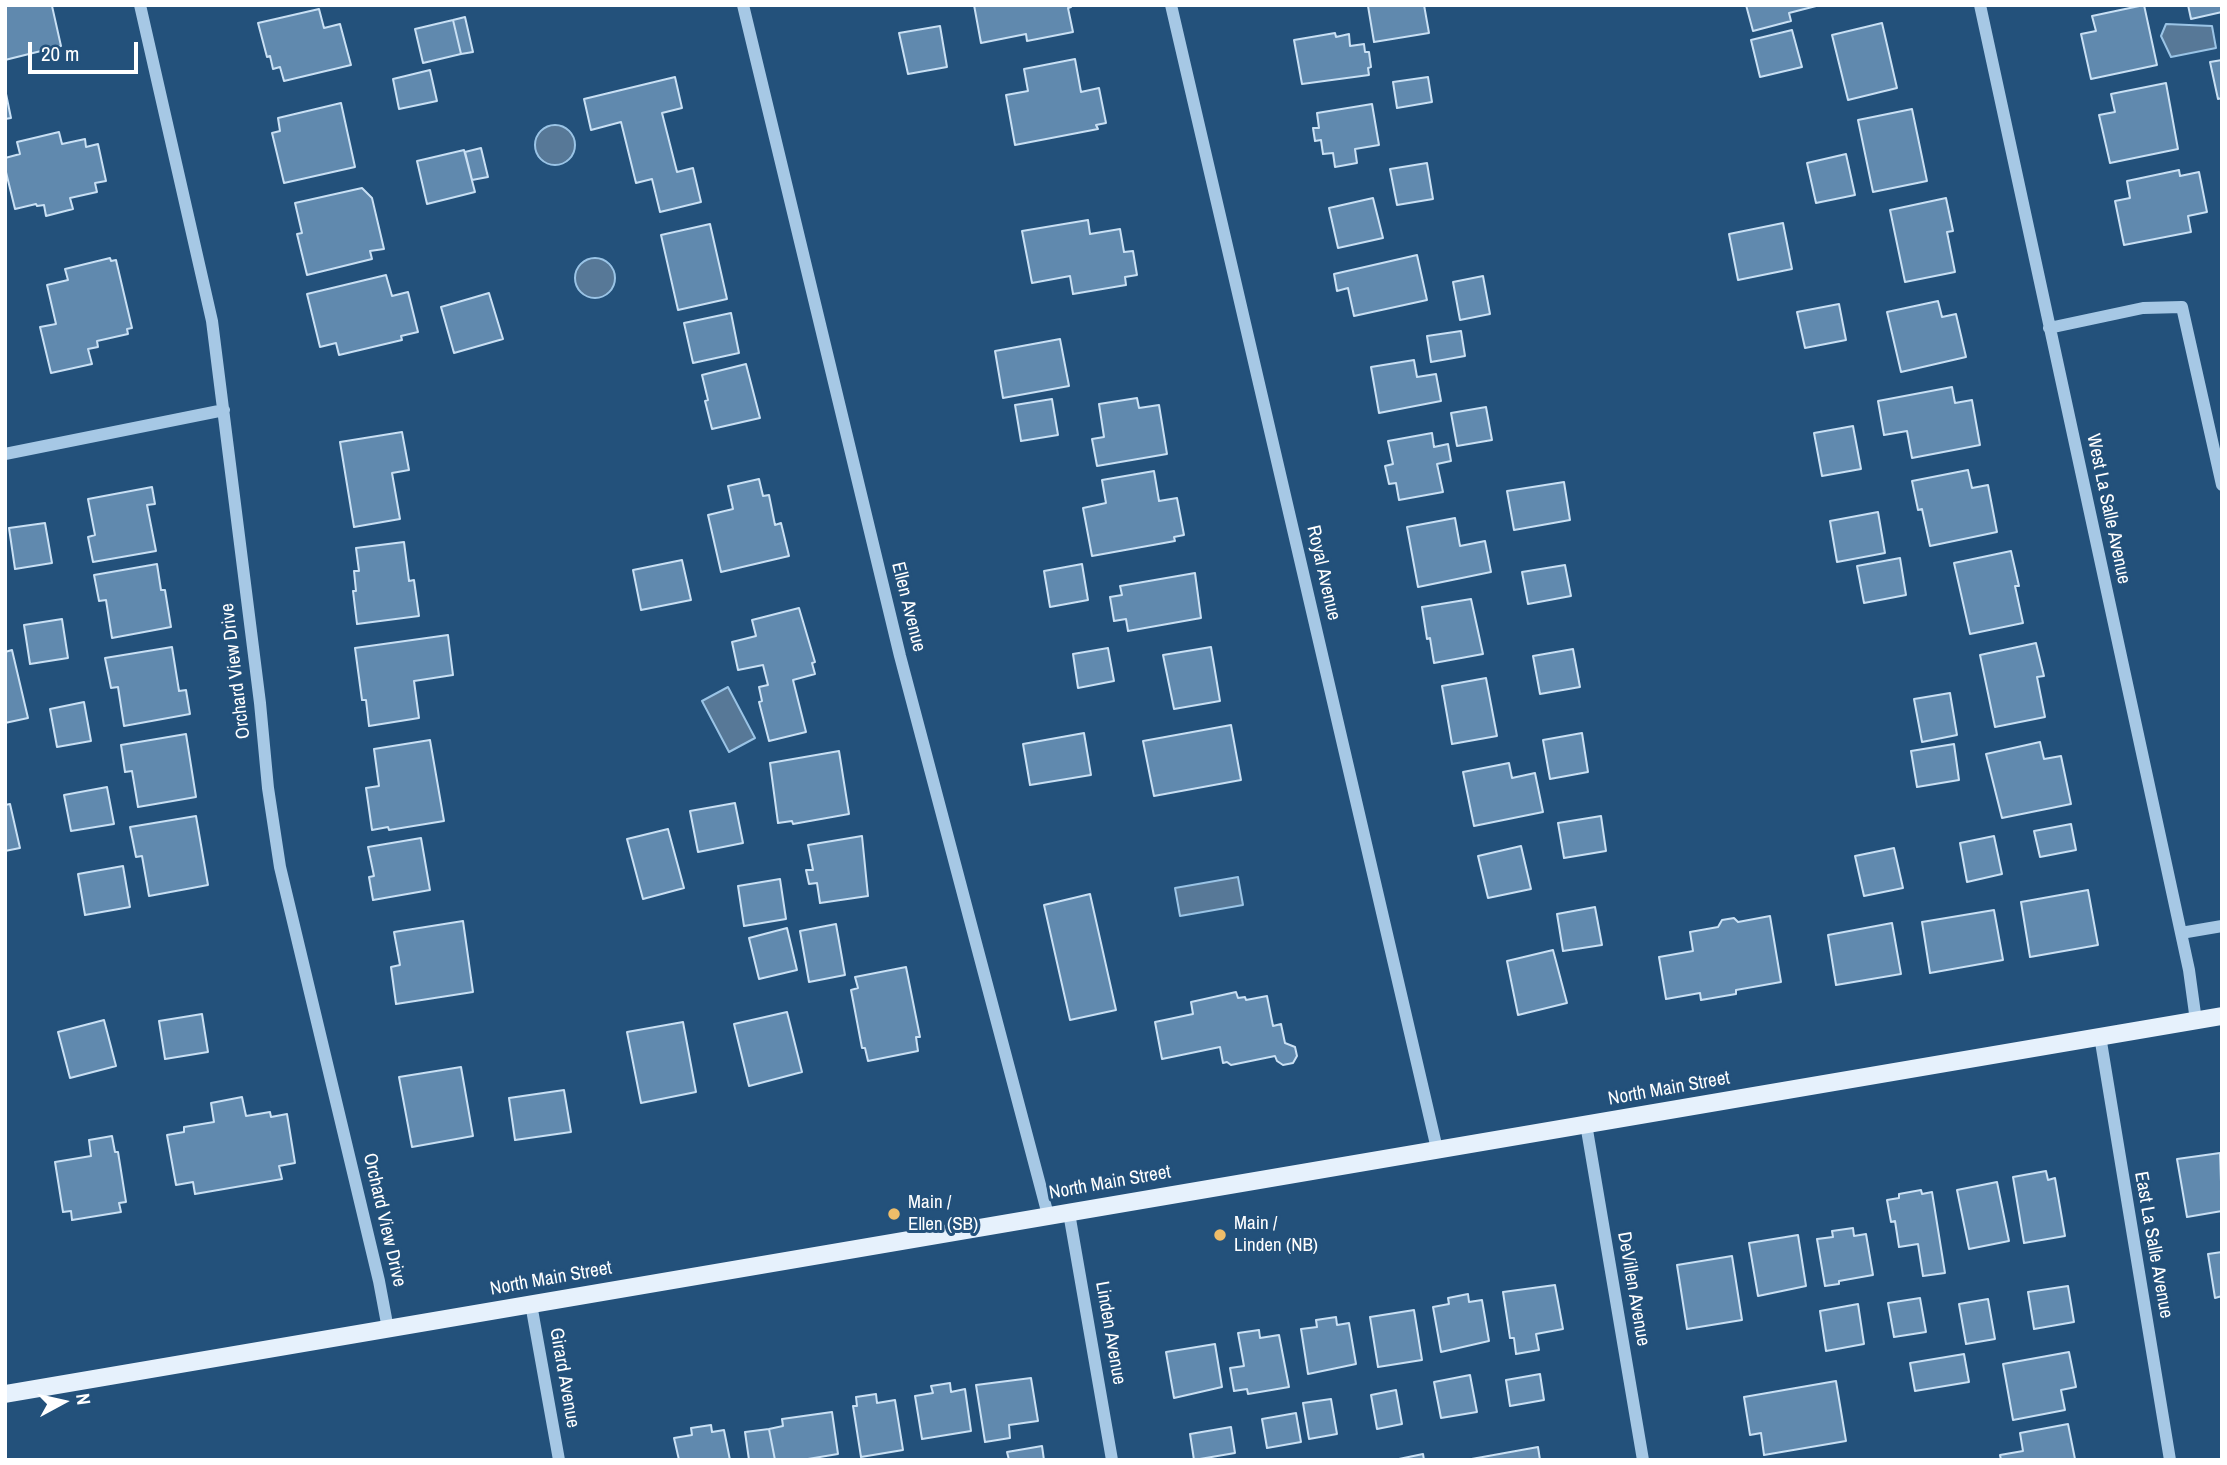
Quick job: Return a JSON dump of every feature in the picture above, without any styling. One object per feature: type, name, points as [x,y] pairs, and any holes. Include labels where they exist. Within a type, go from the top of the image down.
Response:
[{"type":"main road","name":"North Main Street","points":[[5,1394],[2222,1016]]},
{"type":"street","name":"Orchard View Drive","points":[[140,5],[206,289],[224,410],[268,788],[280,867],[379,1281],[388,1329]]},
{"type":"street","name":"Ellen Avenue","points":[[743,5],[900,656],[1048,1215]]},
{"type":"street","name":"Royal Avenue","points":[[1171,5],[1437,1149]]},
{"type":"street","name":"West La Salle Avenue","points":[[1980,5],[2189,970],[2196,1021]]},
{"type":"street","points":[[2049,327],[2143,308],[2182,307],[2222,485]]},
{"type":"street","points":[[5,454],[224,410]]},
{"type":"street","points":[[2181,933],[2222,926]]},
{"type":"street","name":"East La Salle Avenue","points":[[2100,1036],[2170,1460]]},
{"type":"street","name":"DeVillen Avenue","points":[[1586,1124],[1643,1460]]},
{"type":"street","name":"Linden Avenue","points":[[1069,1213],[1112,1460]]},
{"type":"street","name":"Girard Avenue","points":[[531,1304],[559,1460]]},
{"type":"water","points":[[2166,24],[2212,26],[2216,48],[2171,57],[2161,36]]},
{"type":"water","points":[[555,125],[569,131],[575,145],[569,159],[555,165],[541,159],[535,145],[541,131]]},
{"type":"water","points":[[595,258],[609,264],[615,278],[609,292],[595,298],[581,292],[575,278],[581,264]]},
{"type":"water","points":[[728,687],[755,738],[729,752],[702,701]]},
{"type":"water","points":[[1238,877],[1243,905],[1180,916],[1175,888]]},
{"type":"building","points":[[5,5],[52,6],[61,46],[5,60]]},
{"type":"building","points":[[974,5],[1071,5],[1068,8],[1073,32],[1027,41],[1026,34],[981,43]]},
{"type":"building","points":[[1424,5],[1429,33],[1374,42],[1368,6]]},
{"type":"building","points":[[1746,5],[1820,5],[1789,13],[1791,21],[1753,31]]},
{"type":"building","points":[[2144,5],[2157,65],[2091,79],[2081,34],[2096,31],[2092,16]]},
{"type":"building","points":[[2188,5],[2222,5],[2222,12],[2191,19]]},
{"type":"building","points":[[319,9],[324,28],[340,24],[351,65],[284,81],[280,67],[273,69],[270,56],[267,57],[258,23]]},
{"type":"building","points":[[465,17],[473,52],[461,54],[453,20]]},
{"type":"building","points":[[453,20],[461,54],[423,63],[415,29]]},
{"type":"building","points":[[1882,23],[1897,88],[1848,100],[1832,35]]},
{"type":"building","points":[[940,26],[947,67],[908,74],[899,33]]},
{"type":"building","points":[[1792,30],[1802,67],[1760,77],[1751,40]]},
{"type":"building","points":[[1335,33],[1336,37],[1349,34],[1350,46],[1364,44],[1365,52],[1369,52],[1369,75],[1302,84],[1294,40]]},
{"type":"building","points":[[1075,59],[1081,92],[1099,88],[1106,123],[1096,125],[1098,129],[1015,145],[1006,95],[1028,91],[1024,69]]},
{"type":"building","points":[[2222,60],[2222,98],[2218,99],[2210,62]]},
{"type":"building","points":[[430,70],[437,101],[399,109],[393,79]]},
{"type":"building","points":[[675,77],[682,108],[662,113],[677,172],[693,168],[701,202],[660,212],[652,179],[636,183],[621,122],[591,130],[584,99]]},
{"type":"building","points":[[1428,77],[1432,102],[1397,108],[1393,82]]},
{"type":"building","points":[[2166,83],[2178,149],[2110,163],[2099,115],[2115,112],[2111,94]]},
{"type":"building","points":[[5,89],[11,118],[5,119]]},
{"type":"building","points":[[341,103],[355,167],[284,183],[272,133],[280,131],[278,118]]},
{"type":"building","points":[[1372,104],[1379,145],[1355,149],[1357,163],[1335,167],[1333,153],[1323,154],[1321,140],[1315,141],[1313,128],[1319,128],[1317,113]]},
{"type":"building","points":[[1912,109],[1927,181],[1873,192],[1858,120]]},
{"type":"building","points":[[59,132],[62,144],[85,139],[86,147],[98,144],[106,181],[95,183],[97,192],[70,198],[73,209],[46,216],[44,205],[15,209],[5,158],[20,154],[17,142]]},
{"type":"building","points":[[481,148],[488,177],[472,180],[465,152]]},
{"type":"building","points":[[464,150],[475,192],[427,204],[417,161]]},
{"type":"building","points":[[1846,154],[1855,195],[1816,203],[1807,163]]},
{"type":"building","points":[[1427,163],[1433,199],[1397,205],[1390,169]]},
{"type":"building","points":[[2179,170],[2180,176],[2199,172],[2207,212],[2188,216],[2191,232],[2124,245],[2115,201],[2130,198],[2127,181]]},
{"type":"building","points":[[362,188],[372,198],[384,249],[370,251],[372,259],[307,275],[297,234],[302,233],[295,203]]},
{"type":"building","points":[[1373,198],[1383,238],[1338,248],[1329,208]]},
{"type":"building","points":[[1946,198],[1953,231],[1947,232],[1955,272],[1905,282],[1890,210]]},
{"type":"building","points":[[1088,220],[1090,234],[1120,229],[1124,252],[1133,251],[1137,275],[1125,277],[1126,285],[1073,294],[1070,276],[1032,283],[1022,231]]},
{"type":"building","points":[[1783,223],[1792,269],[1738,280],[1729,234]]},
{"type":"building","points":[[710,224],[727,299],[678,310],[661,235]]},
{"type":"building","points":[[1417,255],[1427,300],[1354,316],[1348,288],[1337,291],[1334,274]]},
{"type":"building","points":[[110,258],[111,261],[116,260],[132,328],[127,329],[128,334],[97,341],[98,347],[88,349],[92,364],[51,373],[40,327],[56,324],[47,285],[68,280],[65,269]]},
{"type":"building","points":[[386,275],[392,296],[408,292],[418,332],[401,336],[402,340],[339,355],[336,343],[320,347],[307,294]]},
{"type":"building","points":[[1483,276],[1490,314],[1460,320],[1453,282]]},
{"type":"building","points":[[489,293],[503,339],[454,353],[441,307]]},
{"type":"building","points":[[1938,301],[1942,317],[1956,314],[1966,357],[1901,372],[1887,312]]},
{"type":"building","points":[[1839,304],[1846,340],[1805,348],[1797,312]]},
{"type":"building","points":[[731,313],[739,353],[693,363],[684,323]]},
{"type":"building","points":[[1461,331],[1465,356],[1431,362],[1427,336]]},
{"type":"building","points":[[1060,339],[1069,386],[1003,398],[995,351]]},
{"type":"building","points":[[1414,360],[1417,377],[1436,374],[1441,401],[1379,413],[1371,367]]},
{"type":"building","points":[[746,364],[760,418],[712,429],[702,375]]},
{"type":"building","points":[[1952,387],[1955,403],[1972,400],[1980,445],[1912,458],[1907,431],[1884,435],[1878,401]]},
{"type":"building","points":[[1137,398],[1139,408],[1159,405],[1167,454],[1097,466],[1092,439],[1104,437],[1099,404]]},
{"type":"building","points":[[1052,399],[1058,435],[1021,441],[1015,405]]},
{"type":"building","points":[[1486,407],[1492,440],[1457,446],[1451,413]]},
{"type":"building","points":[[1853,426],[1861,469],[1822,476],[1814,433]]},
{"type":"building","points":[[402,432],[409,470],[392,473],[400,519],[354,527],[340,442]]},
{"type":"building","points":[[1432,433],[1434,447],[1448,444],[1451,461],[1437,464],[1443,492],[1399,500],[1396,483],[1389,484],[1385,466],[1393,464],[1388,441]]},
{"type":"building","points":[[1968,470],[1972,488],[1988,485],[1997,532],[1930,546],[1922,509],[1918,510],[1912,481]]},
{"type":"building","points":[[1154,471],[1159,501],[1177,498],[1184,535],[1174,537],[1175,541],[1092,556],[1083,508],[1106,503],[1102,480]]},
{"type":"building","points":[[759,479],[763,496],[769,495],[775,525],[781,523],[789,556],[721,572],[708,515],[733,509],[728,486]]},
{"type":"building","points":[[1564,482],[1570,520],[1514,530],[1507,491]]},
{"type":"building","points":[[152,487],[155,504],[147,505],[156,551],[93,562],[88,537],[95,535],[88,499]]},
{"type":"building","points":[[1878,512],[1885,553],[1837,562],[1830,521]]},
{"type":"building","points":[[1455,518],[1460,546],[1485,541],[1491,572],[1418,587],[1407,527]]},
{"type":"building","points":[[45,523],[52,563],[15,569],[9,528]]},
{"type":"building","points":[[404,542],[409,581],[414,580],[419,616],[357,624],[353,591],[356,591],[354,571],[359,571],[356,548]]},
{"type":"building","points":[[2011,551],[2019,586],[2015,586],[2023,623],[1970,634],[1954,563]]},
{"type":"building","points":[[1900,558],[1906,595],[1864,603],[1857,566]]},
{"type":"building","points":[[682,560],[691,600],[641,610],[633,570]]},
{"type":"building","points":[[157,564],[161,590],[165,590],[171,627],[112,638],[106,600],[99,601],[94,575]]},
{"type":"building","points":[[1082,564],[1088,600],[1050,607],[1044,571]]},
{"type":"building","points":[[1565,565],[1571,596],[1528,604],[1522,572]]},
{"type":"building","points":[[1195,573],[1201,618],[1128,631],[1126,619],[1114,621],[1110,597],[1122,595],[1120,586]]},
{"type":"building","points":[[1471,599],[1483,654],[1434,663],[1422,607]]},
{"type":"building","points":[[799,608],[815,662],[812,663],[815,674],[793,680],[806,732],[769,741],[759,702],[762,701],[759,687],[768,685],[763,665],[738,670],[732,642],[756,636],[752,620]]},
{"type":"building","points":[[62,619],[68,658],[30,664],[24,625]]},
{"type":"building","points":[[448,635],[453,675],[414,681],[419,718],[369,726],[366,700],[362,700],[355,648]]},
{"type":"building","points":[[2036,643],[2044,676],[2037,677],[2045,717],[1995,727],[1980,655]]},
{"type":"building","points":[[172,647],[179,691],[186,690],[190,714],[124,726],[118,687],[111,688],[105,658]]},
{"type":"building","points":[[1211,647],[1220,701],[1174,709],[1163,655]]},
{"type":"building","points":[[1108,648],[1114,681],[1078,688],[1073,654]]},
{"type":"building","points":[[1573,649],[1580,687],[1540,694],[1533,656]]},
{"type":"building","points":[[12,650],[28,718],[5,723],[5,652]]},
{"type":"building","points":[[1486,678],[1497,736],[1452,744],[1442,686]]},
{"type":"building","points":[[1950,693],[1957,735],[1922,742],[1914,699]]},
{"type":"building","points":[[84,702],[91,741],[57,747],[50,709]]},
{"type":"building","points":[[1231,725],[1241,780],[1154,796],[1143,741]]},
{"type":"building","points":[[1084,733],[1091,775],[1030,785],[1023,744]]},
{"type":"building","points":[[1582,733],[1588,772],[1550,779],[1543,740]]},
{"type":"building","points":[[186,734],[196,797],[138,807],[132,771],[125,772],[121,745]]},
{"type":"building","points":[[430,740],[444,821],[389,830],[388,827],[372,830],[366,788],[379,786],[374,749]]},
{"type":"building","points":[[2040,742],[2044,759],[2061,756],[2071,804],[2002,818],[1986,754]]},
{"type":"building","points":[[1954,744],[1959,780],[1917,787],[1911,751]]},
{"type":"building","points":[[839,751],[849,814],[793,824],[792,821],[778,823],[770,763]]},
{"type":"building","points":[[1509,763],[1512,778],[1535,773],[1543,812],[1474,826],[1463,772]]},
{"type":"building","points":[[107,787],[114,824],[71,831],[64,795]]},
{"type":"building","points":[[735,803],[743,843],[698,852],[690,811]]},
{"type":"building","points":[[10,804],[20,848],[5,851],[5,805]]},
{"type":"building","points":[[196,816],[208,885],[149,896],[142,856],[136,857],[130,827]]},
{"type":"building","points":[[1601,816],[1606,851],[1564,858],[1558,823]]},
{"type":"building","points":[[2071,824],[2076,850],[2040,857],[2034,831]]},
{"type":"building","points":[[668,829],[684,888],[643,899],[627,839]]},
{"type":"building","points":[[862,836],[868,896],[820,903],[817,883],[809,884],[806,870],[813,870],[808,845]]},
{"type":"building","points":[[1994,836],[2002,874],[1967,882],[1960,843]]},
{"type":"building","points":[[421,838],[430,890],[373,900],[369,877],[374,876],[368,847]]},
{"type":"building","points":[[1521,846],[1531,889],[1488,898],[1478,856]]},
{"type":"building","points":[[1894,848],[1903,888],[1864,896],[1855,856]]},
{"type":"building","points":[[123,866],[130,907],[85,915],[78,874]]},
{"type":"building","points":[[780,879],[786,919],[744,926],[738,886]]},
{"type":"building","points":[[2088,890],[2098,945],[2030,957],[2021,902]]},
{"type":"building","points":[[1090,894],[1116,1010],[1070,1020],[1044,905]]},
{"type":"building","points":[[1595,907],[1602,945],[1563,951],[1557,914]]},
{"type":"building","points":[[1994,910],[2003,960],[1930,973],[1922,922]]},
{"type":"building","points":[[1770,916],[1781,982],[1701,1000],[1700,993],[1666,999],[1659,957],[1693,951],[1690,932],[1718,927],[1722,920],[1734,918],[1738,922]]},
{"type":"building","points":[[463,921],[473,992],[396,1004],[391,967],[400,965],[394,932]]},
{"type":"building","points":[[1892,923],[1901,974],[1836,985],[1828,935]]},
{"type":"building","points":[[836,924],[845,975],[809,982],[800,931]]},
{"type":"building","points":[[787,928],[797,970],[759,979],[749,938]]},
{"type":"building","points":[[1553,950],[1567,1003],[1518,1015],[1507,961]]},
{"type":"building","points":[[906,967],[920,1037],[916,1037],[918,1051],[868,1061],[865,1048],[862,1048],[851,990],[858,988],[855,977]]},
{"type":"building","points":[[1236,992],[1238,998],[1245,997],[1246,1000],[1267,996],[1273,1026],[1281,1024],[1285,1043],[1295,1047],[1297,1056],[1293,1063],[1283,1065],[1275,1056],[1231,1065],[1223,1063],[1220,1047],[1162,1059],[1155,1022],[1193,1014],[1191,1002]]},
{"type":"building","points":[[787,1012],[802,1072],[749,1086],[734,1024]]},
{"type":"building","points":[[202,1014],[208,1052],[165,1059],[159,1021]]},
{"type":"building","points":[[104,1020],[116,1066],[70,1078],[58,1032]]},
{"type":"building","points":[[683,1022],[696,1092],[641,1103],[627,1032]]},
{"type":"building","points":[[461,1067],[473,1136],[412,1147],[399,1077]]},
{"type":"building","points":[[564,1090],[571,1132],[515,1140],[509,1098]]},
{"type":"building","points":[[242,1097],[246,1116],[270,1112],[271,1117],[287,1114],[295,1163],[279,1166],[282,1179],[195,1194],[193,1182],[176,1185],[167,1135],[184,1132],[184,1127],[214,1122],[211,1103]]},
{"type":"building","points":[[112,1136],[115,1152],[118,1152],[126,1202],[119,1203],[121,1212],[72,1220],[71,1211],[63,1212],[55,1162],[91,1156],[89,1140]]},
{"type":"building","points":[[2220,1153],[2222,1211],[2187,1217],[2177,1159]]},
{"type":"building","points":[[2046,1171],[2048,1180],[2055,1178],[2065,1236],[2024,1243],[2013,1177]]},
{"type":"building","points":[[1997,1182],[2009,1241],[1969,1249],[1957,1190]]},
{"type":"building","points":[[1921,1190],[1922,1194],[1932,1192],[1945,1273],[1923,1276],[1918,1244],[1899,1247],[1895,1221],[1891,1222],[1887,1200],[1899,1198],[1899,1194]]},
{"type":"building","points":[[1853,1228],[1854,1236],[1866,1234],[1873,1275],[1825,1286],[1817,1239],[1833,1237],[1832,1231]]},
{"type":"building","points":[[1798,1235],[1806,1286],[1758,1296],[1749,1243]]},
{"type":"building","points":[[2222,1252],[2222,1296],[2215,1298],[2208,1254]]},
{"type":"building","points":[[1732,1256],[1742,1320],[1687,1329],[1677,1265]]},
{"type":"building","points":[[1555,1285],[1563,1329],[1536,1334],[1539,1350],[1516,1354],[1514,1338],[1510,1338],[1503,1292]]},
{"type":"building","points":[[2068,1286],[2074,1322],[2034,1329],[2028,1292]]},
{"type":"building","points":[[1468,1294],[1469,1302],[1482,1300],[1489,1341],[1441,1352],[1433,1307],[1449,1304],[1448,1298]]},
{"type":"building","points":[[1920,1298],[1926,1332],[1894,1337],[1888,1303]]},
{"type":"building","points":[[1988,1299],[1995,1339],[1966,1344],[1959,1304]]},
{"type":"building","points":[[1858,1304],[1864,1344],[1826,1351],[1820,1311]]},
{"type":"building","points":[[1414,1310],[1422,1360],[1378,1367],[1370,1317]]},
{"type":"building","points":[[1336,1317],[1337,1325],[1349,1323],[1356,1364],[1308,1374],[1301,1329],[1317,1327],[1316,1320]]},
{"type":"building","points":[[1259,1330],[1260,1338],[1279,1335],[1289,1387],[1248,1394],[1247,1389],[1234,1391],[1230,1368],[1244,1366],[1238,1333]]},
{"type":"building","points":[[1215,1344],[1222,1387],[1174,1398],[1166,1352]]},
{"type":"building","points":[[2069,1352],[2076,1387],[2061,1390],[2065,1410],[2013,1420],[2003,1364]]},
{"type":"building","points":[[1964,1354],[1969,1382],[1915,1391],[1910,1363]]},
{"type":"building","points":[[1540,1374],[1544,1400],[1510,1406],[1506,1380]]},
{"type":"building","points":[[1470,1375],[1477,1412],[1441,1418],[1434,1382]]},
{"type":"building","points":[[1031,1378],[1038,1421],[1009,1425],[1010,1438],[985,1442],[976,1385]]},
{"type":"building","points":[[1836,1381],[1846,1441],[1764,1455],[1761,1433],[1750,1435],[1744,1397]]},
{"type":"building","points":[[950,1383],[951,1392],[965,1389],[971,1431],[922,1439],[915,1396],[933,1393],[931,1386]]},
{"type":"building","points":[[1396,1390],[1402,1424],[1377,1429],[1371,1395]]},
{"type":"building","points":[[876,1394],[877,1403],[895,1400],[903,1450],[861,1457],[853,1406],[857,1406],[856,1397]]},
{"type":"building","points":[[1331,1399],[1337,1434],[1309,1439],[1303,1403]]},
{"type":"building","points":[[832,1412],[838,1454],[802,1460],[775,1460],[769,1429],[783,1426],[782,1419]]},
{"type":"building","points":[[1296,1413],[1301,1442],[1267,1448],[1262,1419]]},
{"type":"building","points":[[2068,1424],[2075,1459],[2001,1460],[2000,1455],[2023,1451],[2020,1433]]},
{"type":"building","points":[[711,1425],[712,1432],[724,1430],[730,1460],[679,1460],[674,1438],[692,1435],[691,1428]]},
{"type":"building","points":[[1231,1427],[1235,1453],[1194,1460],[1190,1434]]},
{"type":"building","points":[[769,1429],[775,1460],[749,1460],[745,1432]]},
{"type":"building","points":[[1042,1446],[1044,1460],[1009,1460],[1007,1452]]},
{"type":"building","points":[[1538,1447],[1540,1460],[1466,1460]]},
{"type":"building","points":[[1423,1454],[1424,1460],[1394,1460]]},
{"type":"place","name":"Main / Ellen (SB)","points":[[894,1214]]},
{"type":"place","name":"Main / Linden (NB)","points":[[1220,1235]]}]
